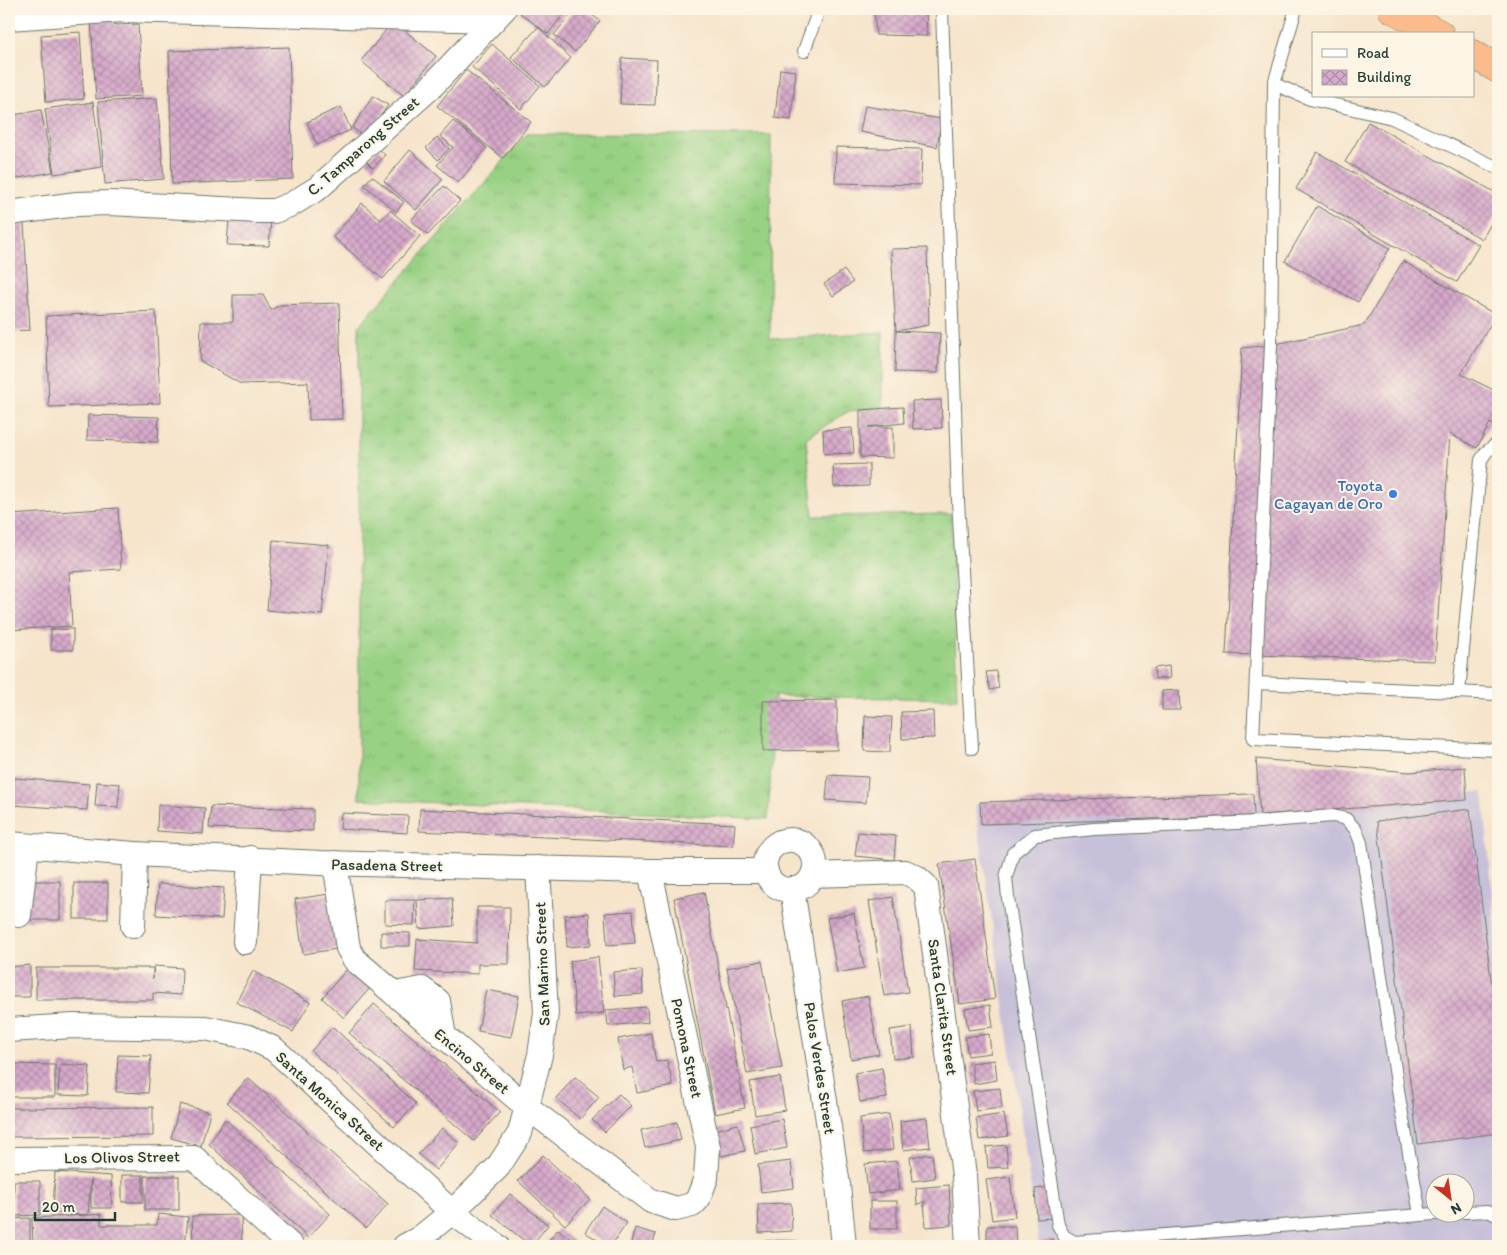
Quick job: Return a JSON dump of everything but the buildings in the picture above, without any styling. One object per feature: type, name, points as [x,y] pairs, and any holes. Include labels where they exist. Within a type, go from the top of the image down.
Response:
[{"type":"highway","points":[[1392,9],[1436,32]]},
{"type":"highway","points":[[1474,55],[1498,69]]},
{"type":"street","points":[[9,18],[122,10],[499,15]]},
{"type":"street","name":"C. Tamparong Street","points":[[9,213],[77,204],[110,202],[259,211],[274,211],[292,204],[318,188],[424,94],[499,15]]},
{"type":"street","points":[[791,840],[806,846],[811,852],[815,867],[813,874],[802,886],[792,889],[779,887],[772,883],[766,871],[769,851],[775,845],[791,840]]},
{"type":"street","points":[[18,845],[19,916]]},
{"type":"street","name":"Pasadena Street","points":[[18,845],[135,854],[335,863],[650,871],[766,871]]},
{"type":"street","points":[[133,926],[135,854]]},
{"type":"street","points":[[245,942],[250,858]]},
{"type":"street","name":"Encino Street","points":[[335,863],[348,948],[355,960],[527,1107],[651,1201],[676,1210]]},
{"type":"street","name":"San Marino Street","points":[[405,1246],[420,1238],[452,1212],[498,1167],[520,1133],[544,1036],[546,1013],[538,868]]},
{"type":"street","name":"Pomona Street","points":[[650,871],[708,1147],[706,1178],[698,1199],[692,1205],[676,1210]]},
{"type":"street","name":"Santa Clarita Street","points":[[813,874],[905,872],[916,876],[926,886],[964,1175],[968,1246]]},
{"type":"street","name":"Palos Verdes Street","points":[[792,889],[838,1186],[844,1246]]},
{"type":"street","name":"Santa Monica Street","points":[[9,1030],[135,1025],[205,1028],[249,1038],[274,1049],[452,1212],[497,1246]]},
{"type":"street","name":"Los Olivos Street","points":[[9,1159],[187,1156],[194,1158],[291,1246]]},
{"type":"lane","points":[[804,51],[819,9]]},
{"type":"lane","points":[[942,9],[958,500],[972,748]]},
{"type":"lane","points":[[1296,9],[1274,84],[1271,345],[1253,739],[1498,750]]},
{"type":"lane","points":[[1274,84],[1310,99],[1392,118],[1498,168]]},
{"type":"lane","points":[[1459,692],[1481,460],[1486,452],[1498,443]]},
{"type":"lane","points":[[1256,683],[1498,694]]},
{"type":"lane","points":[[1420,1214],[1400,1103],[1361,843],[1356,830],[1346,819],[1333,816],[1259,822],[1094,829],[1035,835],[1013,853],[1006,877],[1008,898],[1058,1225],[1064,1236],[1074,1242],[1146,1238],[1424,1214]]},
{"type":"lane","points":[[1474,1212],[1488,1211],[1498,1216]]},
{"type":"shaded area","points":[[1483,792],[1498,954],[1498,1244],[1039,1246],[975,804]]},
{"type":"green space","points":[[527,134],[771,135],[770,339],[883,332],[883,407],[849,411],[806,438],[813,516],[951,514],[957,699],[775,696],[768,819],[359,799],[359,326]]},
{"type":"place","name":"Toyota Cagayan de Oro","points":[[1393,494]]}]
